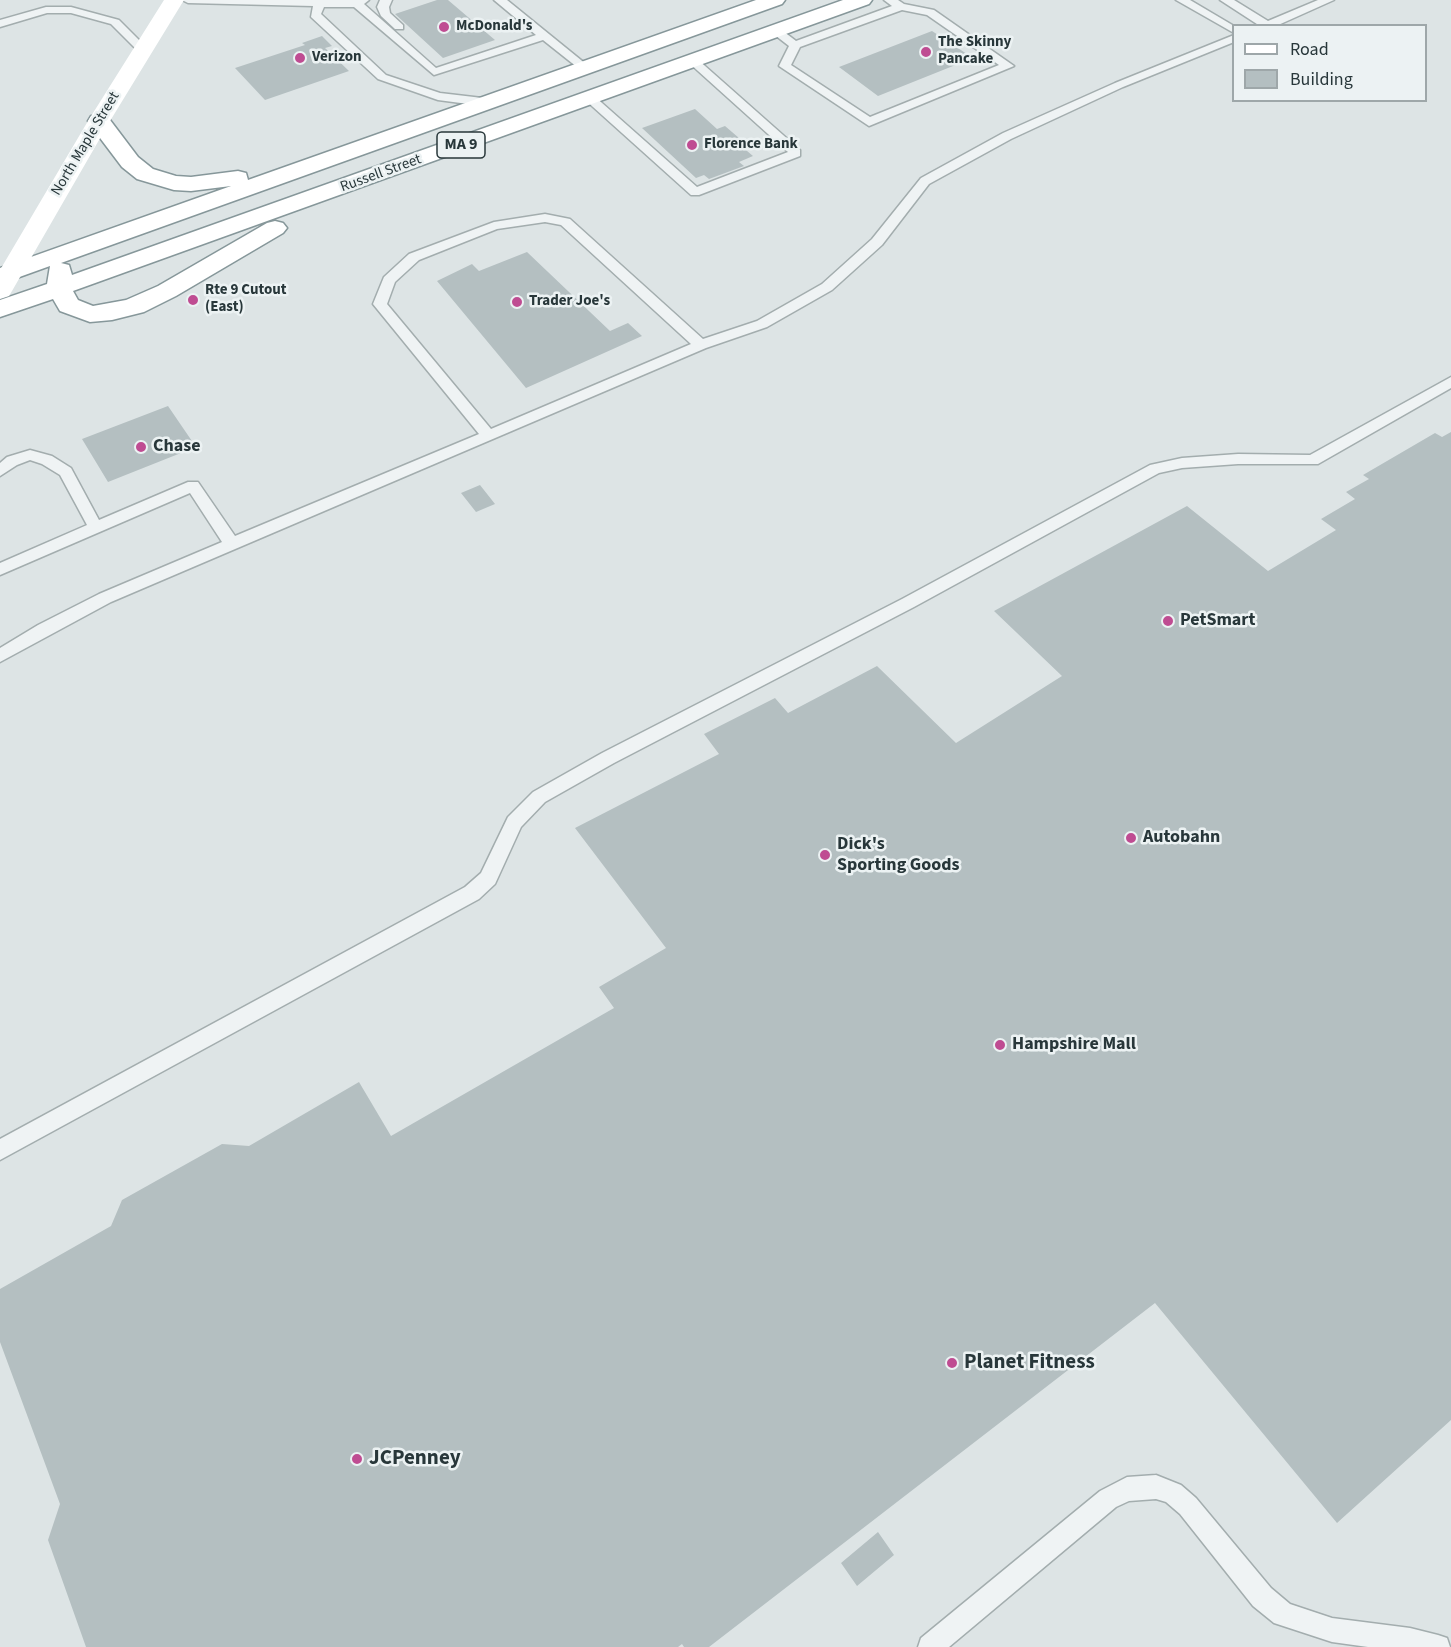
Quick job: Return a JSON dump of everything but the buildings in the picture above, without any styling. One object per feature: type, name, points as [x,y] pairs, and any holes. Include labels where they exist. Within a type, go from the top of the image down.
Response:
[{"type":"main road","name":"North Maple Street","points":[[3,280],[174,0]]},
{"type":"main road","name":"Russell Street","points":[[3,280],[68,252],[775,0]]},
{"type":"main road","name":"Russell Street","points":[[0,309],[862,0]]},
{"type":"main road","points":[[99,121],[136,168],[163,180],[209,183],[308,168]]},
{"type":"main road","points":[[68,252],[59,273],[59,288],[69,305],[90,314],[135,306],[167,291],[282,224],[392,170]]},
{"type":"lane","points":[[0,13],[67,0]]},
{"type":"lane","points":[[188,0],[360,2],[434,72],[544,36]]},
{"type":"lane","points":[[386,0],[383,7],[385,14],[445,68]]},
{"type":"lane","points":[[490,0],[515,12]]},
{"type":"lane","points":[[500,0],[586,69]]},
{"type":"lane","points":[[890,0],[901,7],[930,12],[1008,66],[869,122],[785,66],[795,45],[901,7]]},
{"type":"lane","points":[[1182,0],[1232,29]]},
{"type":"lane","points":[[1226,0],[1264,24]]},
{"type":"lane","points":[[1268,24],[1328,0]]},
{"type":"lane","points":[[320,3],[315,15],[382,76],[438,96],[491,103]]},
{"type":"lane","points":[[0,24],[46,10],[71,10],[115,22],[143,50]]},
{"type":"lane","points":[[775,30],[795,45]]},
{"type":"lane","points":[[0,656],[44,628],[105,598],[701,345],[762,324],[827,287],[877,242],[925,181],[1007,136],[1119,85],[1232,38]]},
{"type":"lane","points":[[589,98],[695,192],[796,153],[692,60]]},
{"type":"lane","points":[[488,435],[380,304],[389,280],[414,256],[494,226],[535,219],[565,222],[701,345]]},
{"type":"lane","points":[[0,1150],[472,893],[488,878],[514,822],[539,797],[608,758],[908,603],[1083,506],[1155,469],[1182,463],[1238,459],[1313,460],[1451,382]]},
{"type":"lane","points":[[0,471],[12,461],[30,455],[47,460],[66,472],[96,528]]},
{"type":"lane","points":[[0,569],[193,486],[232,544]]},
{"type":"lane","points":[[930,1647],[1108,1499],[1127,1489],[1144,1487],[1156,1487],[1173,1493],[1188,1506],[1263,1597],[1283,1614],[1332,1630],[1410,1640],[1438,1647]]},
{"type":"place","name":"McDonald's","points":[[444,27]]},
{"type":"place","name":"The Skinny Pancake","points":[[926,52]]},
{"type":"place","name":"Verizon","points":[[300,58]]},
{"type":"place","name":"Florence Bank","points":[[692,145]]},
{"type":"place","name":"Rte 9 Cutout (East)","points":[[193,300]]},
{"type":"place","name":"Trader Joe's","points":[[517,302]]},
{"type":"place","name":"Chase","points":[[141,447]]},
{"type":"place","name":"PetSmart","points":[[1168,621]]},
{"type":"place","name":"Autobahn","points":[[1131,838]]},
{"type":"place","name":"Dick's Sporting Goods","points":[[825,855]]},
{"type":"place","name":"Hampshire Mall","points":[[1000,1045]]},
{"type":"place","name":"Planet Fitness","points":[[952,1363]]},
{"type":"place","name":"JCPenney","points":[[357,1459]]}]
